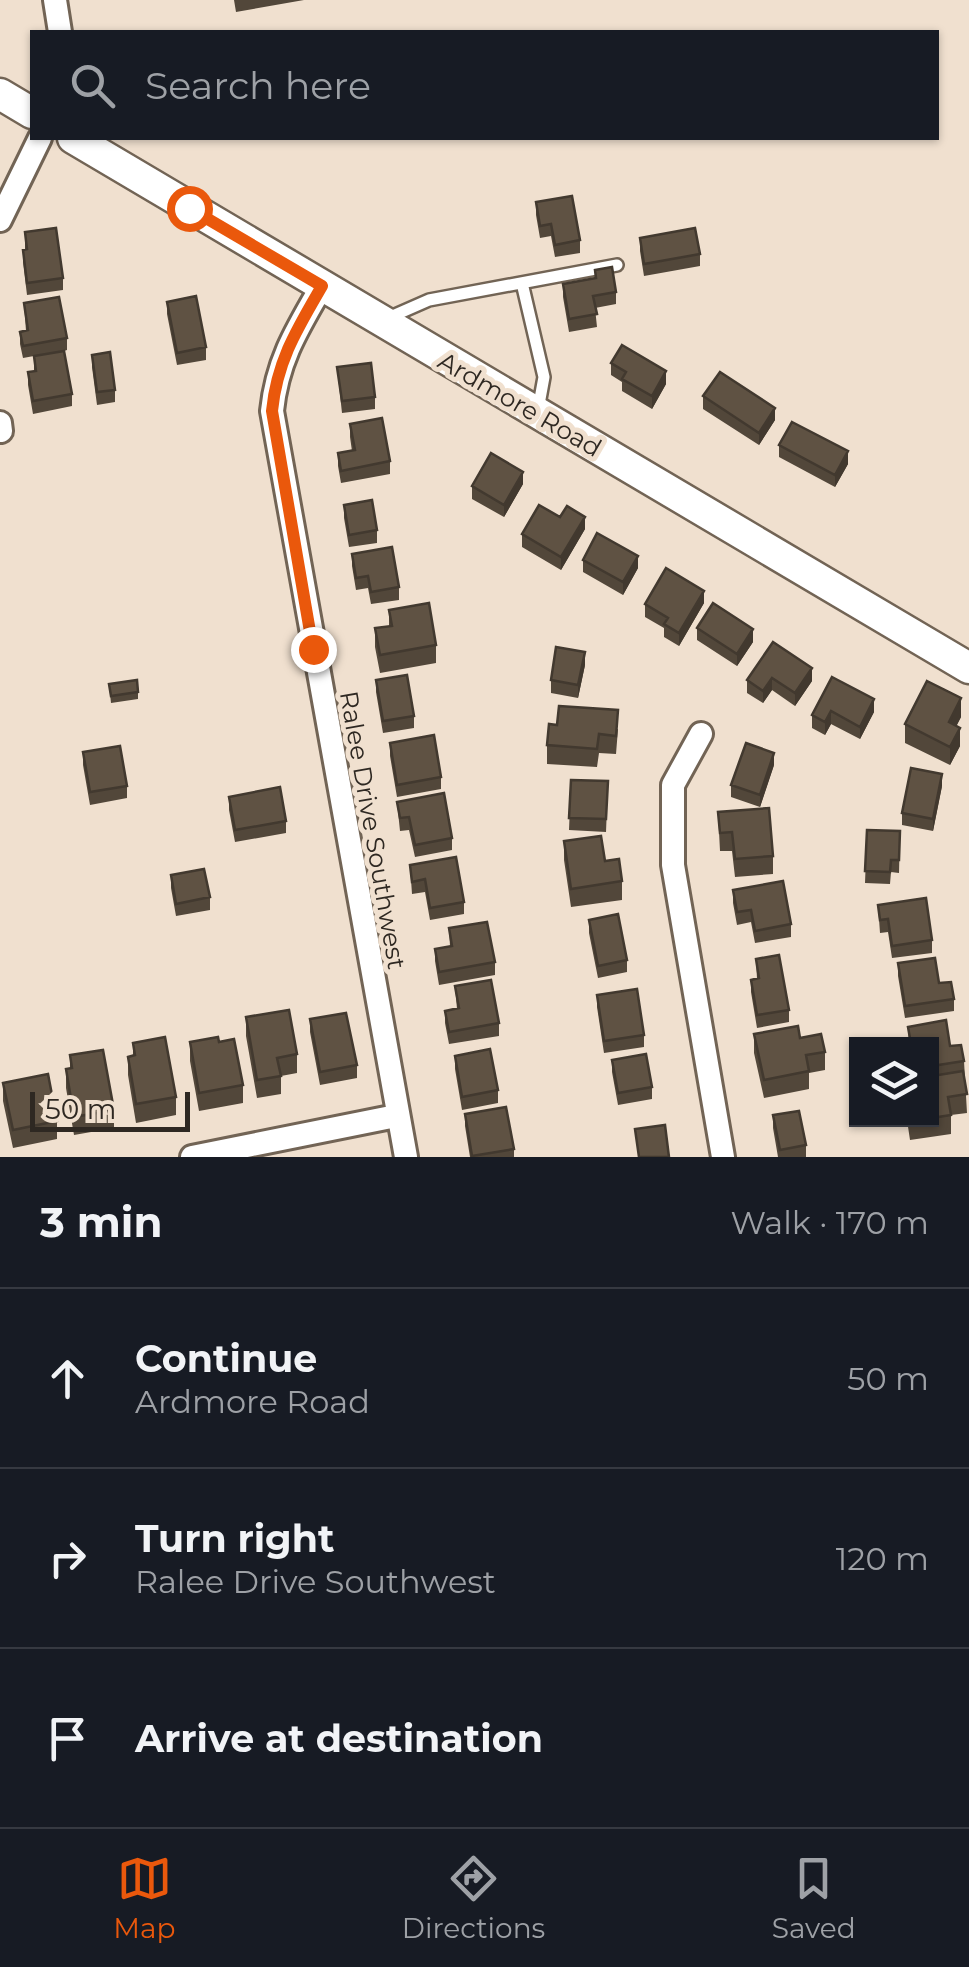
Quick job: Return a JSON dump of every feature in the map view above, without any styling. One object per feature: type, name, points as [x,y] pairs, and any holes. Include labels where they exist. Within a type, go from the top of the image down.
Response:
[{"type":"street","points":[[55,0],[60,30]]},
{"type":"street","points":[[0,94],[30,112]]},
{"type":"street","points":[[0,220],[39,140]]},
{"type":"street","name":"Ardmore Road","points":[[77,140],[969,668]]},
{"type":"street","name":"Ralee Drive Southwest","points":[[322,286],[276,377],[272,411],[406,1157]]},
{"type":"street","points":[[701,734],[672,784],[673,865],[722,1157]]},
{"type":"street","points":[[192,1157],[396,1116]]},
{"type":"lane","points":[[380,321],[429,300],[616,265]]},
{"type":"lane","points":[[522,282],[544,377],[537,414]]},
{"type":"building","points":[[572,196],[580,240],[555,245],[551,224],[540,226],[536,202]]},
{"type":"building","points":[[56,228],[63,278],[27,283],[25,232]]},
{"type":"building","points":[[695,228],[700,254],[644,264],[640,238]]},
{"type":"building","points":[[612,267],[616,292],[593,296],[597,314],[569,319],[563,284],[596,278],[595,270]]},
{"type":"building","points":[[196,296],[206,347],[177,353],[167,302]]},
{"type":"building","points":[[59,297],[67,338],[23,346],[20,332],[28,330],[24,303]]},
{"type":"building","points":[[622,345],[666,371],[652,396],[622,379],[626,372],[611,363]]},
{"type":"building","points":[[64,351],[72,394],[33,401],[28,372],[36,371],[34,356]]},
{"type":"building","points":[[110,352],[115,390],[97,392],[92,355]]},
{"type":"building","points":[[371,363],[375,397],[342,401],[337,367]]},
{"type":"building","points":[[720,372],[775,408],[759,433],[703,396]]},
{"type":"building","points":[[382,418],[390,461],[341,471],[338,453],[355,450],[350,424]]},
{"type":"building","points":[[792,422],[848,451],[835,475],[779,445]]},
{"type":"building","points":[[491,453],[523,472],[504,505],[472,486]]},
{"type":"building","points":[[372,500],[377,530],[349,535],[344,505]]},
{"type":"building","points":[[539,505],[560,517],[567,506],[585,517],[561,557],[522,534]]},
{"type":"building","points":[[597,533],[638,556],[623,582],[583,560]]},
{"type":"building","points":[[392,547],[399,587],[371,592],[368,576],[356,578],[352,554]]},
{"type":"building","points":[[666,568],[704,591],[679,633],[664,624],[668,618],[645,604]]},
{"type":"building","points":[[429,603],[436,645],[380,655],[375,628],[392,626],[389,610]]},
{"type":"building","points":[[713,603],[753,629],[737,654],[697,628]]},
{"type":"building","points":[[773,642],[812,668],[795,693],[772,678],[763,691],[747,680]]},
{"type":"building","points":[[556,647],[585,652],[578,685],[551,680]]},
{"type":"building","points":[[407,675],[414,716],[383,721],[376,680]]},
{"type":"building","points":[[832,677],[874,699],[860,727],[831,711],[825,722],[812,715]]},
{"type":"building","points":[[137,680],[138,692],[111,696],[109,684]]},
{"type":"building","points":[[927,681],[961,698],[949,722],[960,728],[950,747],[905,724]]},
{"type":"building","points":[[559,706],[618,710],[616,736],[599,734],[597,749],[547,745],[549,724],[557,725]]},
{"type":"building","points":[[434,735],[441,777],[397,785],[390,743]]},
{"type":"building","points":[[746,743],[774,753],[760,795],[731,785]]},
{"type":"building","points":[[120,746],[127,786],[90,792],[83,752]]},
{"type":"building","points":[[911,768],[942,774],[933,819],[902,813]]},
{"type":"building","points":[[571,780],[608,781],[606,819],[569,818]]},
{"type":"building","points":[[280,787],[286,821],[235,830],[229,797]]},
{"type":"building","points":[[444,793],[452,838],[415,845],[409,817],[400,818],[397,802]]},
{"type":"building","points":[[769,808],[773,856],[735,859],[732,832],[720,833],[718,812]]},
{"type":"building","points":[[867,830],[900,831],[899,860],[891,860],[890,872],[865,871]]},
{"type":"building","points":[[601,836],[605,861],[619,859],[622,881],[571,889],[564,841]]},
{"type":"building","points":[[456,857],[464,902],[430,908],[425,879],[412,882],[410,865]]},
{"type":"building","points":[[204,869],[210,897],[176,904],[171,875]]},
{"type":"building","points":[[783,881],[791,924],[755,931],[751,910],[737,912],[733,890]]},
{"type":"building","points":[[926,898],[932,940],[892,946],[888,919],[880,920],[878,905]]},
{"type":"building","points":[[618,914],[627,960],[598,966],[589,920]]},
{"type":"building","points":[[487,922],[495,962],[439,972],[435,949],[452,946],[449,928]]},
{"type":"building","points":[[779,955],[789,1010],[757,1015],[751,980],[759,978],[756,959]]},
{"type":"building","points":[[935,958],[939,983],[951,982],[954,999],[905,1006],[898,963]]},
{"type":"building","points":[[491,980],[499,1023],[449,1032],[445,1011],[459,1008],[455,986]]},
{"type":"building","points":[[637,989],[644,1035],[604,1041],[597,995]]},
{"type":"building","points":[[289,1010],[297,1054],[277,1058],[281,1076],[257,1080],[246,1017]]},
{"type":"building","points":[[346,1013],[357,1065],[320,1072],[310,1019]]},
{"type":"building","points":[[946,1020],[950,1046],[961,1045],[964,1061],[939,1065],[939,1037],[910,1037],[908,1027]]},
{"type":"building","points":[[798,1026],[800,1038],[821,1034],[825,1052],[806,1055],[809,1071],[764,1080],[754,1034]]},
{"type":"building","points":[[165,1037],[176,1097],[136,1104],[128,1057],[135,1055],[133,1043]]},
{"type":"building","points":[[218,1037],[219,1042],[234,1039],[243,1085],[199,1093],[190,1042]]},
{"type":"building","points":[[490,1049],[498,1090],[462,1097],[455,1056]]},
{"type":"building","points":[[103,1050],[114,1110],[74,1117],[66,1069],[72,1068],[70,1055]]},
{"type":"building","points":[[646,1054],[652,1087],[618,1093],[612,1060]]},
{"type":"building","points":[[963,1071],[967,1094],[948,1097],[951,1115],[939,1117],[939,1075]]},
{"type":"building","points":[[48,1074],[57,1121],[13,1130],[3,1083]]},
{"type":"building","points":[[506,1107],[514,1149],[472,1156],[465,1114]]},
{"type":"building","points":[[799,1111],[806,1145],[780,1150],[773,1115]]},
{"type":"building","points":[[665,1125],[669,1157],[639,1157],[635,1129]]},
{"type":"route","points":[[189,208],[322,286],[276,377],[272,411],[313,649]]}]
